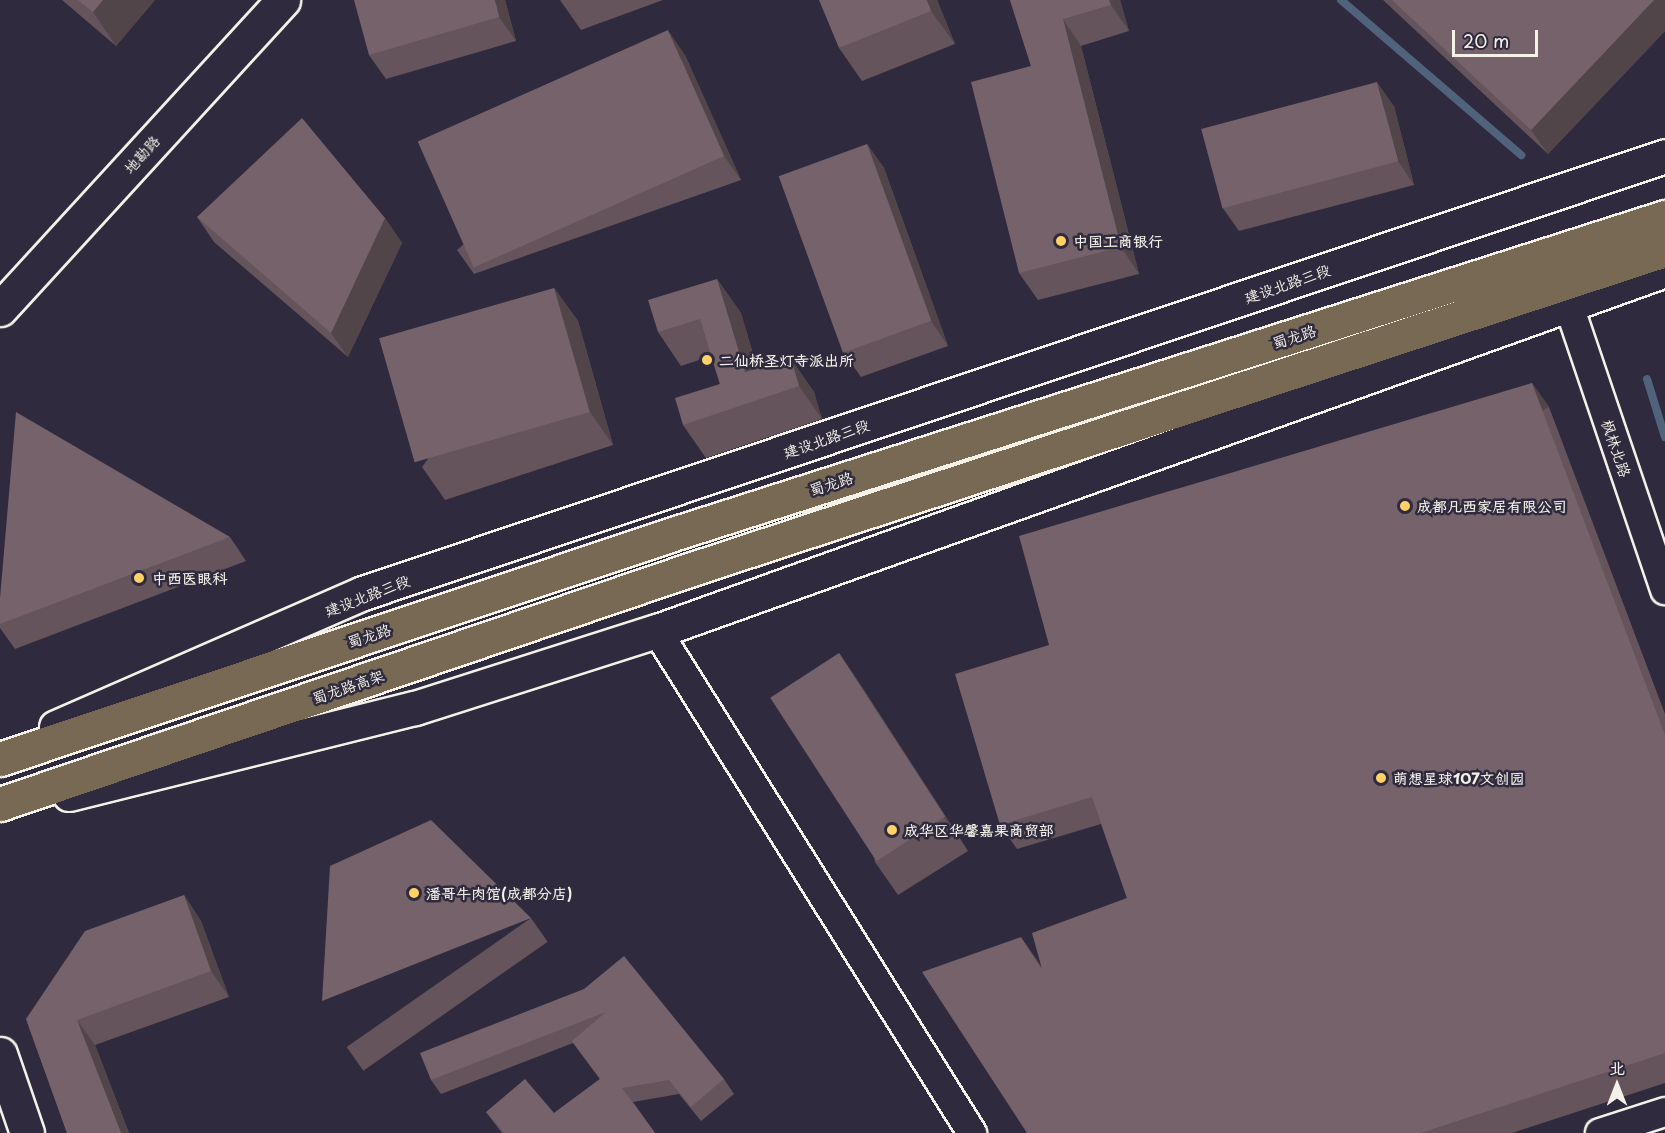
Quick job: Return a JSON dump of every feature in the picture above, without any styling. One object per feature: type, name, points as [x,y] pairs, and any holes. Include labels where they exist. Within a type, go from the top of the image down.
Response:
[{"type":"main road","name":"地勘路","points":[[0,309],[283,0]]},
{"type":"main road","name":"建设北路三段","points":[[0,751],[363,594],[1665,156]]},
{"type":"main road","name":"蜀龙路","points":[[0,759],[679,532],[1665,217]]},
{"type":"main road","name":"蜀龙路高架","points":[[0,804],[695,568],[1665,250]]},
{"type":"main road","points":[[0,811],[415,708],[657,631],[1665,270]]},
{"type":"main road","points":[[0,1054],[27,1133]]},
{"type":"street","name":"枫林北路","points":[[1569,306],[1665,590]]},
{"type":"street","points":[[657,631],[972,1133]]},
{"type":"street","points":[[1600,1133],[1665,1112]]},
{"type":"building","points":[[78,0],[103,0],[93,12]]},
{"type":"building","points":[[354,0],[495,0],[499,17],[369,55]]},
{"type":"building","points":[[819,0],[927,0],[931,11],[839,48]]},
{"type":"building","points":[[1010,0],[1109,0],[1111,5],[1063,19],[1121,247],[1019,273],[971,82],[1031,66]]},
{"type":"building","points":[[1392,0],[1654,0],[1531,130]]},
{"type":"building","points":[[668,30],[724,156],[474,268],[418,141]]},
{"type":"building","points":[[1377,82],[1398,161],[1222,208],[1201,129]]},
{"type":"building","points":[[302,118],[385,218],[331,333],[197,217]]},
{"type":"building","points":[[867,144],[931,321],[843,353],[779,176]]},
{"type":"building","points":[[717,279],[745,372],[791,359],[799,386],[683,425],[675,398],[720,384],[700,319],[658,332],[648,300]]},
{"type":"building","points":[[554,288],[590,412],[415,462],[379,338]]},
{"type":"building","name":"萌想星球107文创园","points":[[1532,383],[1665,735],[1665,1053],[1421,1133],[1027,1133],[922,972],[1021,937],[1042,969],[1032,933],[1127,898],[1092,797],[1000,825],[955,674],[1049,645],[1019,536]]},
{"type":"building","points":[[16,412],[230,537],[0,624],[0,598]]},
{"type":"building","points":[[839,653],[945,817],[876,861],[770,698]]},
{"type":"building","points":[[431,820],[531,918],[322,1001],[330,866]]},
{"type":"building","points":[[184,895],[211,971],[77,1020],[121,1133],[67,1133],[26,1019],[85,931]]},
{"type":"building","points":[[624,956],[724,1079],[691,1107],[669,1080],[622,1088],[655,1133],[504,1133],[486,1112],[525,1079],[554,1113],[600,1079],[572,1041],[606,1012],[431,1080],[420,1053],[584,989]]},
{"type":"waterway","points":[[1341,0],[1521,155]]},
{"type":"waterway","points":[[1647,379],[1665,437]]},
{"type":"place","name":"中国工商银行","points":[[1061,241]]},
{"type":"place","name":"二仙桥圣灯寺派出所","points":[[707,360]]},
{"type":"place","name":"成都凡西家居有限公司","points":[[1405,506]]},
{"type":"place","name":"中西医眼科","points":[[139,578]]},
{"type":"place","name":"萌想星球107文创园","points":[[1381,778]]},
{"type":"place","name":"成华区华馨嘉果商贸部","points":[[892,830]]},
{"type":"place","name":"潘哥牛肉馆(成都分店)","points":[[414,893]]}]
